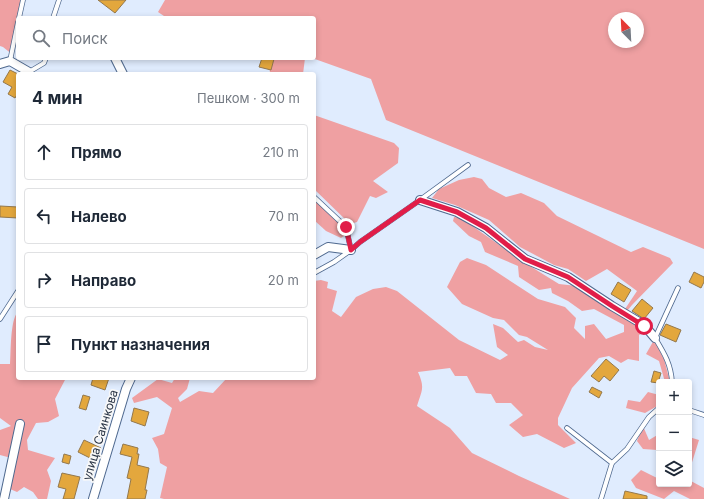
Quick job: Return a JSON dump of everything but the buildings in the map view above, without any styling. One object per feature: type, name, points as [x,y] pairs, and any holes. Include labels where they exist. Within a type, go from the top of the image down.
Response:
[{"type":"street","points":[[116,60],[122,72]]},
{"type":"street","points":[[0,64],[10,61],[27,72]]},
{"type":"street","points":[[420,200],[457,212],[486,228],[525,259],[568,277],[644,326],[655,338]]},
{"type":"street","points":[[316,254],[328,247],[351,250]]},
{"type":"street","name":"улица Саинкова","points":[[94,499],[126,389],[130,380]]},
{"type":"street","points":[[4,499],[20,424]]},
{"type":"lane","points":[[19,16],[23,0]]},
{"type":"lane","points":[[54,16],[59,0]]},
{"type":"lane","points":[[10,61],[16,32]]},
{"type":"lane","points":[[30,72],[44,63],[45,60]]},
{"type":"lane","points":[[316,271],[334,262],[468,165]]},
{"type":"lane","points":[[316,199],[346,227],[351,250]]},
{"type":"lane","points":[[672,379],[667,358],[655,338],[678,288]]},
{"type":"lane","points":[[0,319],[16,294]]},
{"type":"lane","points":[[601,499],[612,463],[627,449],[649,417],[656,411]]},
{"type":"lane","points":[[692,411],[704,415]]},
{"type":"lane","points":[[567,428],[612,463]]},
{"type":"shaded area","points":[[0,0],[24,0],[19,16],[16,16],[16,41],[13,55],[0,46]]},
{"type":"shaded area","points":[[165,0],[704,0],[704,249],[386,120],[371,79],[316,59],[316,16],[164,16],[158,12]]},
{"type":"shaded area","points":[[269,60],[305,60],[303,72],[270,72]]},
{"type":"shaded area","points":[[316,116],[394,143],[399,148],[398,163],[373,181],[388,192],[376,198],[370,196],[357,222],[350,224],[316,191]]},
{"type":"shaded area","points":[[474,177],[482,179],[489,188],[506,197],[521,193],[544,203],[557,216],[631,252],[643,247],[670,258],[673,263],[623,316],[646,330],[639,335],[639,361],[628,359],[621,363],[609,356],[599,358],[572,388],[558,418],[558,425],[576,443],[564,448],[537,434],[523,437],[509,425],[523,415],[511,403],[496,403],[491,394],[476,393],[467,376],[455,376],[450,368],[418,372],[422,382],[422,389],[417,406],[450,428],[472,453],[570,499],[160,498],[167,467],[160,463],[158,449],[152,438],[164,434],[172,408],[157,397],[134,403],[132,398],[157,380],[172,383],[174,380],[189,380],[187,389],[178,398],[180,402],[199,391],[213,393],[225,380],[316,380],[316,281],[321,280],[328,282],[327,288],[337,291],[332,311],[341,317],[356,297],[373,289],[386,287],[397,291],[459,340],[500,360],[508,355],[497,347],[493,324],[503,328],[518,342],[524,340],[535,347],[548,350],[527,337],[519,335],[504,320],[493,318],[462,304],[447,287],[460,262],[467,258],[486,265],[538,299],[565,307],[576,318],[574,328],[585,339],[585,326],[594,324],[606,339],[624,332],[624,325],[594,309],[582,311],[568,301],[552,293],[551,288],[539,290],[519,277],[518,266],[485,252],[481,242],[469,236],[453,221],[454,217],[461,218],[525,263],[559,284],[577,286],[621,315],[637,291],[607,269],[586,281],[568,269],[554,265],[520,247],[489,220],[455,205],[432,198],[439,189],[459,180]]},
{"type":"shaded area","points":[[316,198],[342,225],[345,235],[341,238],[326,231],[316,222]]},
{"type":"shaded area","points":[[16,315],[16,380],[65,380],[55,399],[59,416],[48,422],[36,423],[27,440],[28,450],[55,458],[47,470],[51,481],[47,499],[38,499],[33,492],[24,487],[17,492],[10,489],[15,459],[0,455],[0,430],[11,426],[0,418],[0,364],[10,364],[12,329]]},
{"type":"shaded area","points":[[654,340],[664,359],[669,379],[664,379],[659,361],[646,354]]},
{"type":"shaded area","points":[[648,392],[656,394],[656,407],[645,413],[626,408],[628,400],[640,402]]},
{"type":"shaded area","points":[[643,426],[649,440],[656,436],[656,450],[643,449],[637,441]]},
{"type":"shaded area","points":[[692,438],[699,440],[692,462]]},
{"type":"shaded area","points":[[641,470],[656,478],[656,487],[692,487],[692,482],[704,488],[704,499],[690,499],[674,491],[664,499],[636,488],[631,480]]},
{"type":"route","points":[[346,227],[351,250],[420,200],[457,212],[486,228],[525,259],[568,277],[644,326]]}]
